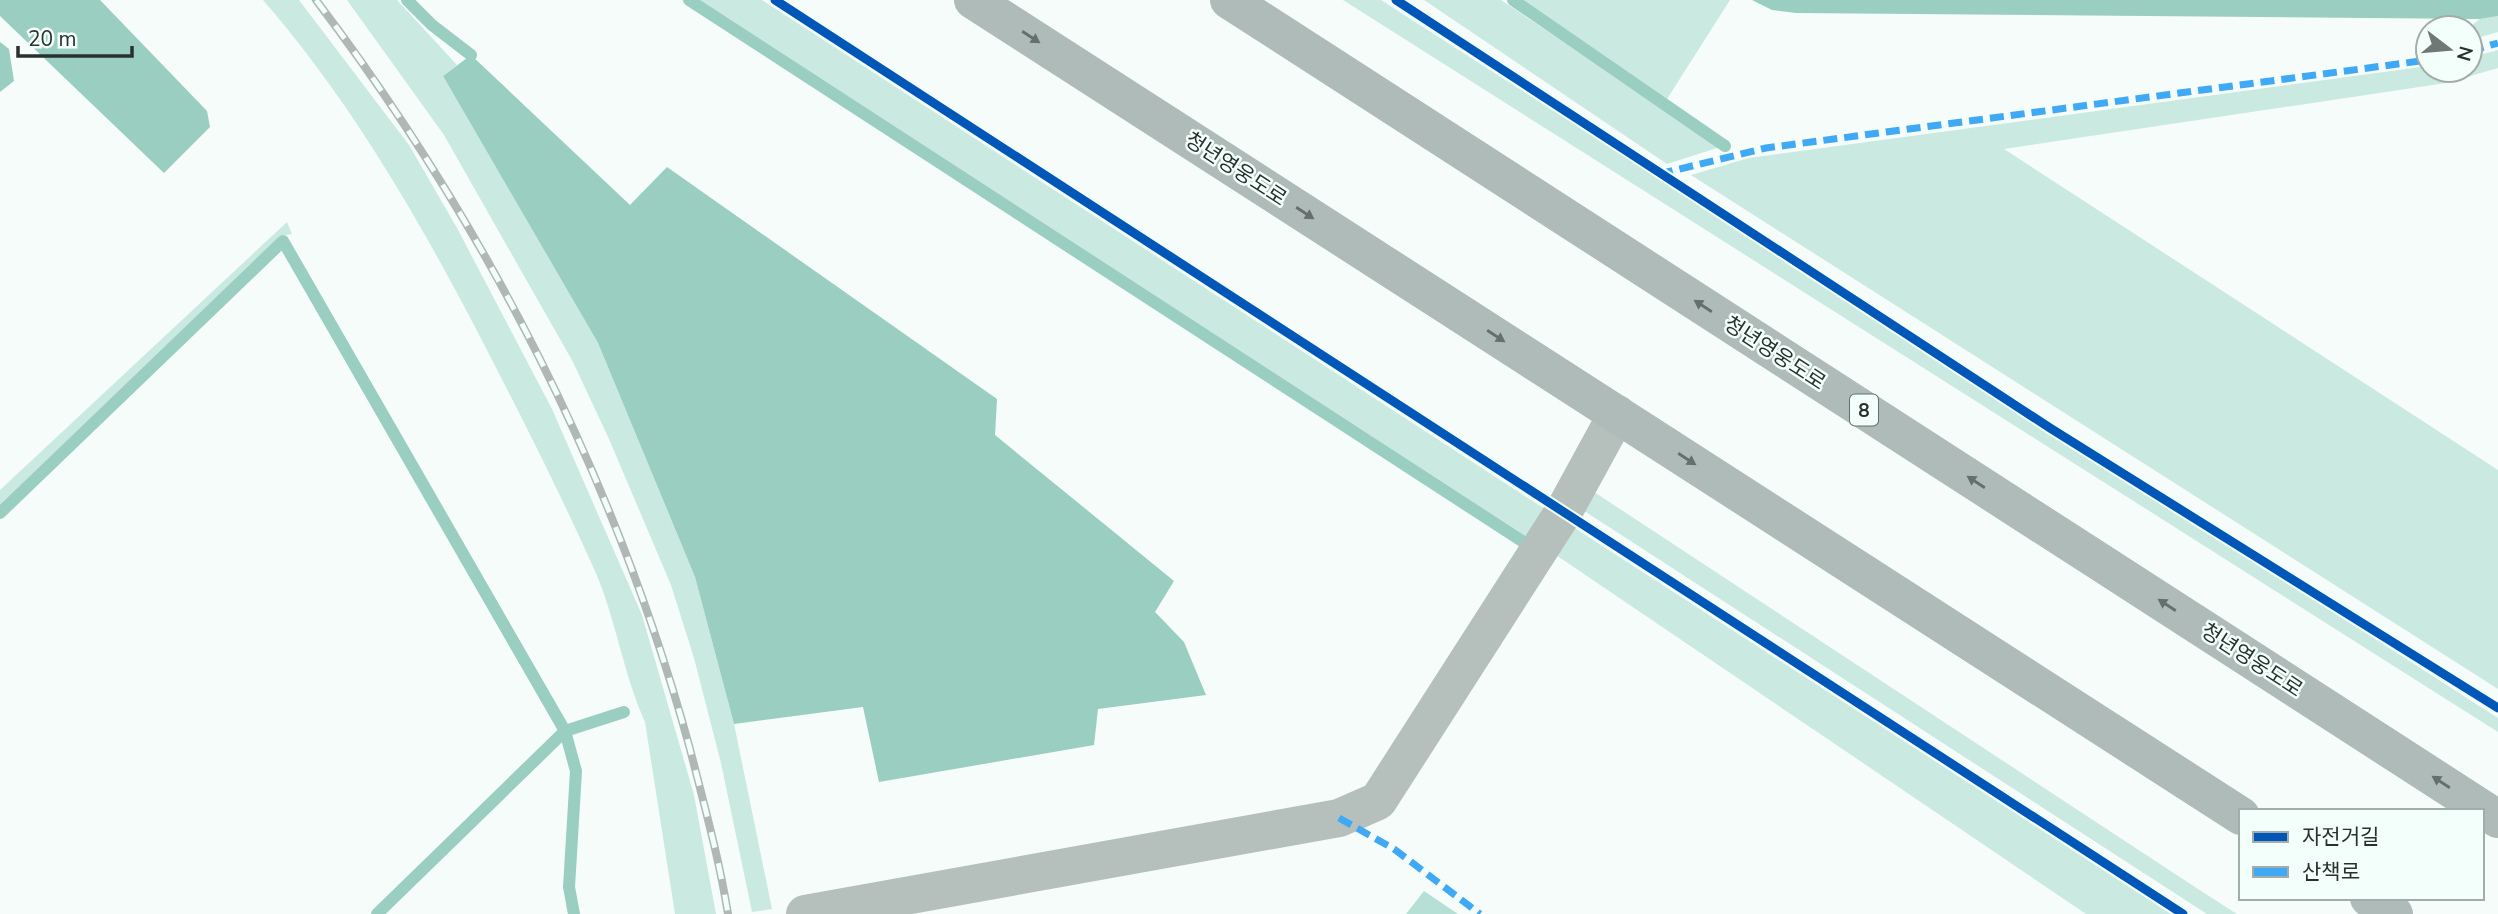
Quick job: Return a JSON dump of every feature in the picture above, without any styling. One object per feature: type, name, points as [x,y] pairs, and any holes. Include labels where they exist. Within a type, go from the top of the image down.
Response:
[{"type":"highway","name":"청년영웅도로","points":[[974,0],[2239,815]]},
{"type":"highway","name":"청년영웅도로","points":[[1229,0],[2483,809]]},
{"type":"highway","points":[[2372,900],[2394,914]]},
{"type":"street","points":[[805,914],[1339,817],[1378,801],[1564,511],[1617,414]]},
{"type":"shaded area","points":[[0,0],[100,0],[207,111],[210,127],[164,173],[0,16]]},
{"type":"shaded area","points":[[263,0],[299,0],[409,145],[457,228],[552,409],[642,615],[694,795],[716,914],[675,914],[645,722],[595,571],[543,461],[464,306],[386,169],[328,82]]},
{"type":"shaded area","points":[[347,0],[397,0],[457,65],[443,76],[598,343],[695,577],[734,724],[772,909],[752,912],[721,763],[694,658],[671,585],[573,362],[444,135]]},
{"type":"shaded area","points":[[698,0],[762,0],[1548,511],[1528,540]]},
{"type":"shaded area","points":[[1343,0],[1381,0],[2498,718],[2498,732]]},
{"type":"shaded area","points":[[1424,0],[1501,0],[1720,147],[1667,164]]},
{"type":"shaded area","points":[[1522,0],[1730,0],[1667,99]]},
{"type":"shaded area","points":[[1752,0],[2498,0],[2498,16],[2484,18],[2484,14],[2414,14],[2414,18],[1796,13],[1772,10]]},
{"type":"shaded area","points":[[2498,16],[2498,32],[2484,36],[2484,18]]},
{"type":"shaded area","points":[[0,42],[9,49],[14,81],[0,92]]},
{"type":"shaded area","points":[[2498,50],[2498,68],[2484,72],[2484,54]]},
{"type":"shaded area","points":[[471,55],[630,205],[667,167],[997,399],[995,435],[1174,581],[1155,612],[1184,642],[1206,695],[1098,709],[1094,745],[879,782],[863,707],[734,724],[695,577],[598,343],[443,76]]},
{"type":"shaded area","points":[[2414,68],[2414,84],[2439,84],[2004,149],[2498,470],[2498,689],[1691,175],[1749,158]]},
{"type":"shaded area","points":[[287,222],[292,234],[280,236],[0,505],[0,490]]},
{"type":"shaded area","points":[[1588,488],[2237,914],[2207,914],[1575,505]]},
{"type":"shaded area","points":[[1567,523],[2171,914],[2086,914],[1550,551]]},
{"type":"shaded area","points":[[1424,891],[1458,914],[1406,914]]},
{"type":"waterway","points":[[407,0],[432,25],[471,55]]},
{"type":"waterway","points":[[689,0],[1525,543]]},
{"type":"waterway","points":[[1513,0],[1725,146]]},
{"type":"waterway","points":[[0,513],[283,241],[565,731],[576,771],[569,887],[574,914]]},
{"type":"waterway","points":[[377,914],[565,731],[624,712]]},
{"type":"railway","points":[[316,0],[378,85],[489,264],[539,356],[584,452],[624,549],[660,648],[701,790],[728,914]]},
{"type":"marked path","points":[[2484,47],[2498,43]]},
{"type":"marked path","points":[[1659,174],[1766,148],[2414,62]]},
{"type":"marked path","points":[[1339,818],[1394,849],[1480,914]]},
{"type":"cycle path","points":[[775,0],[2183,914]]},
{"type":"cycle path","points":[[1396,0],[2050,428],[2498,708]]}]
